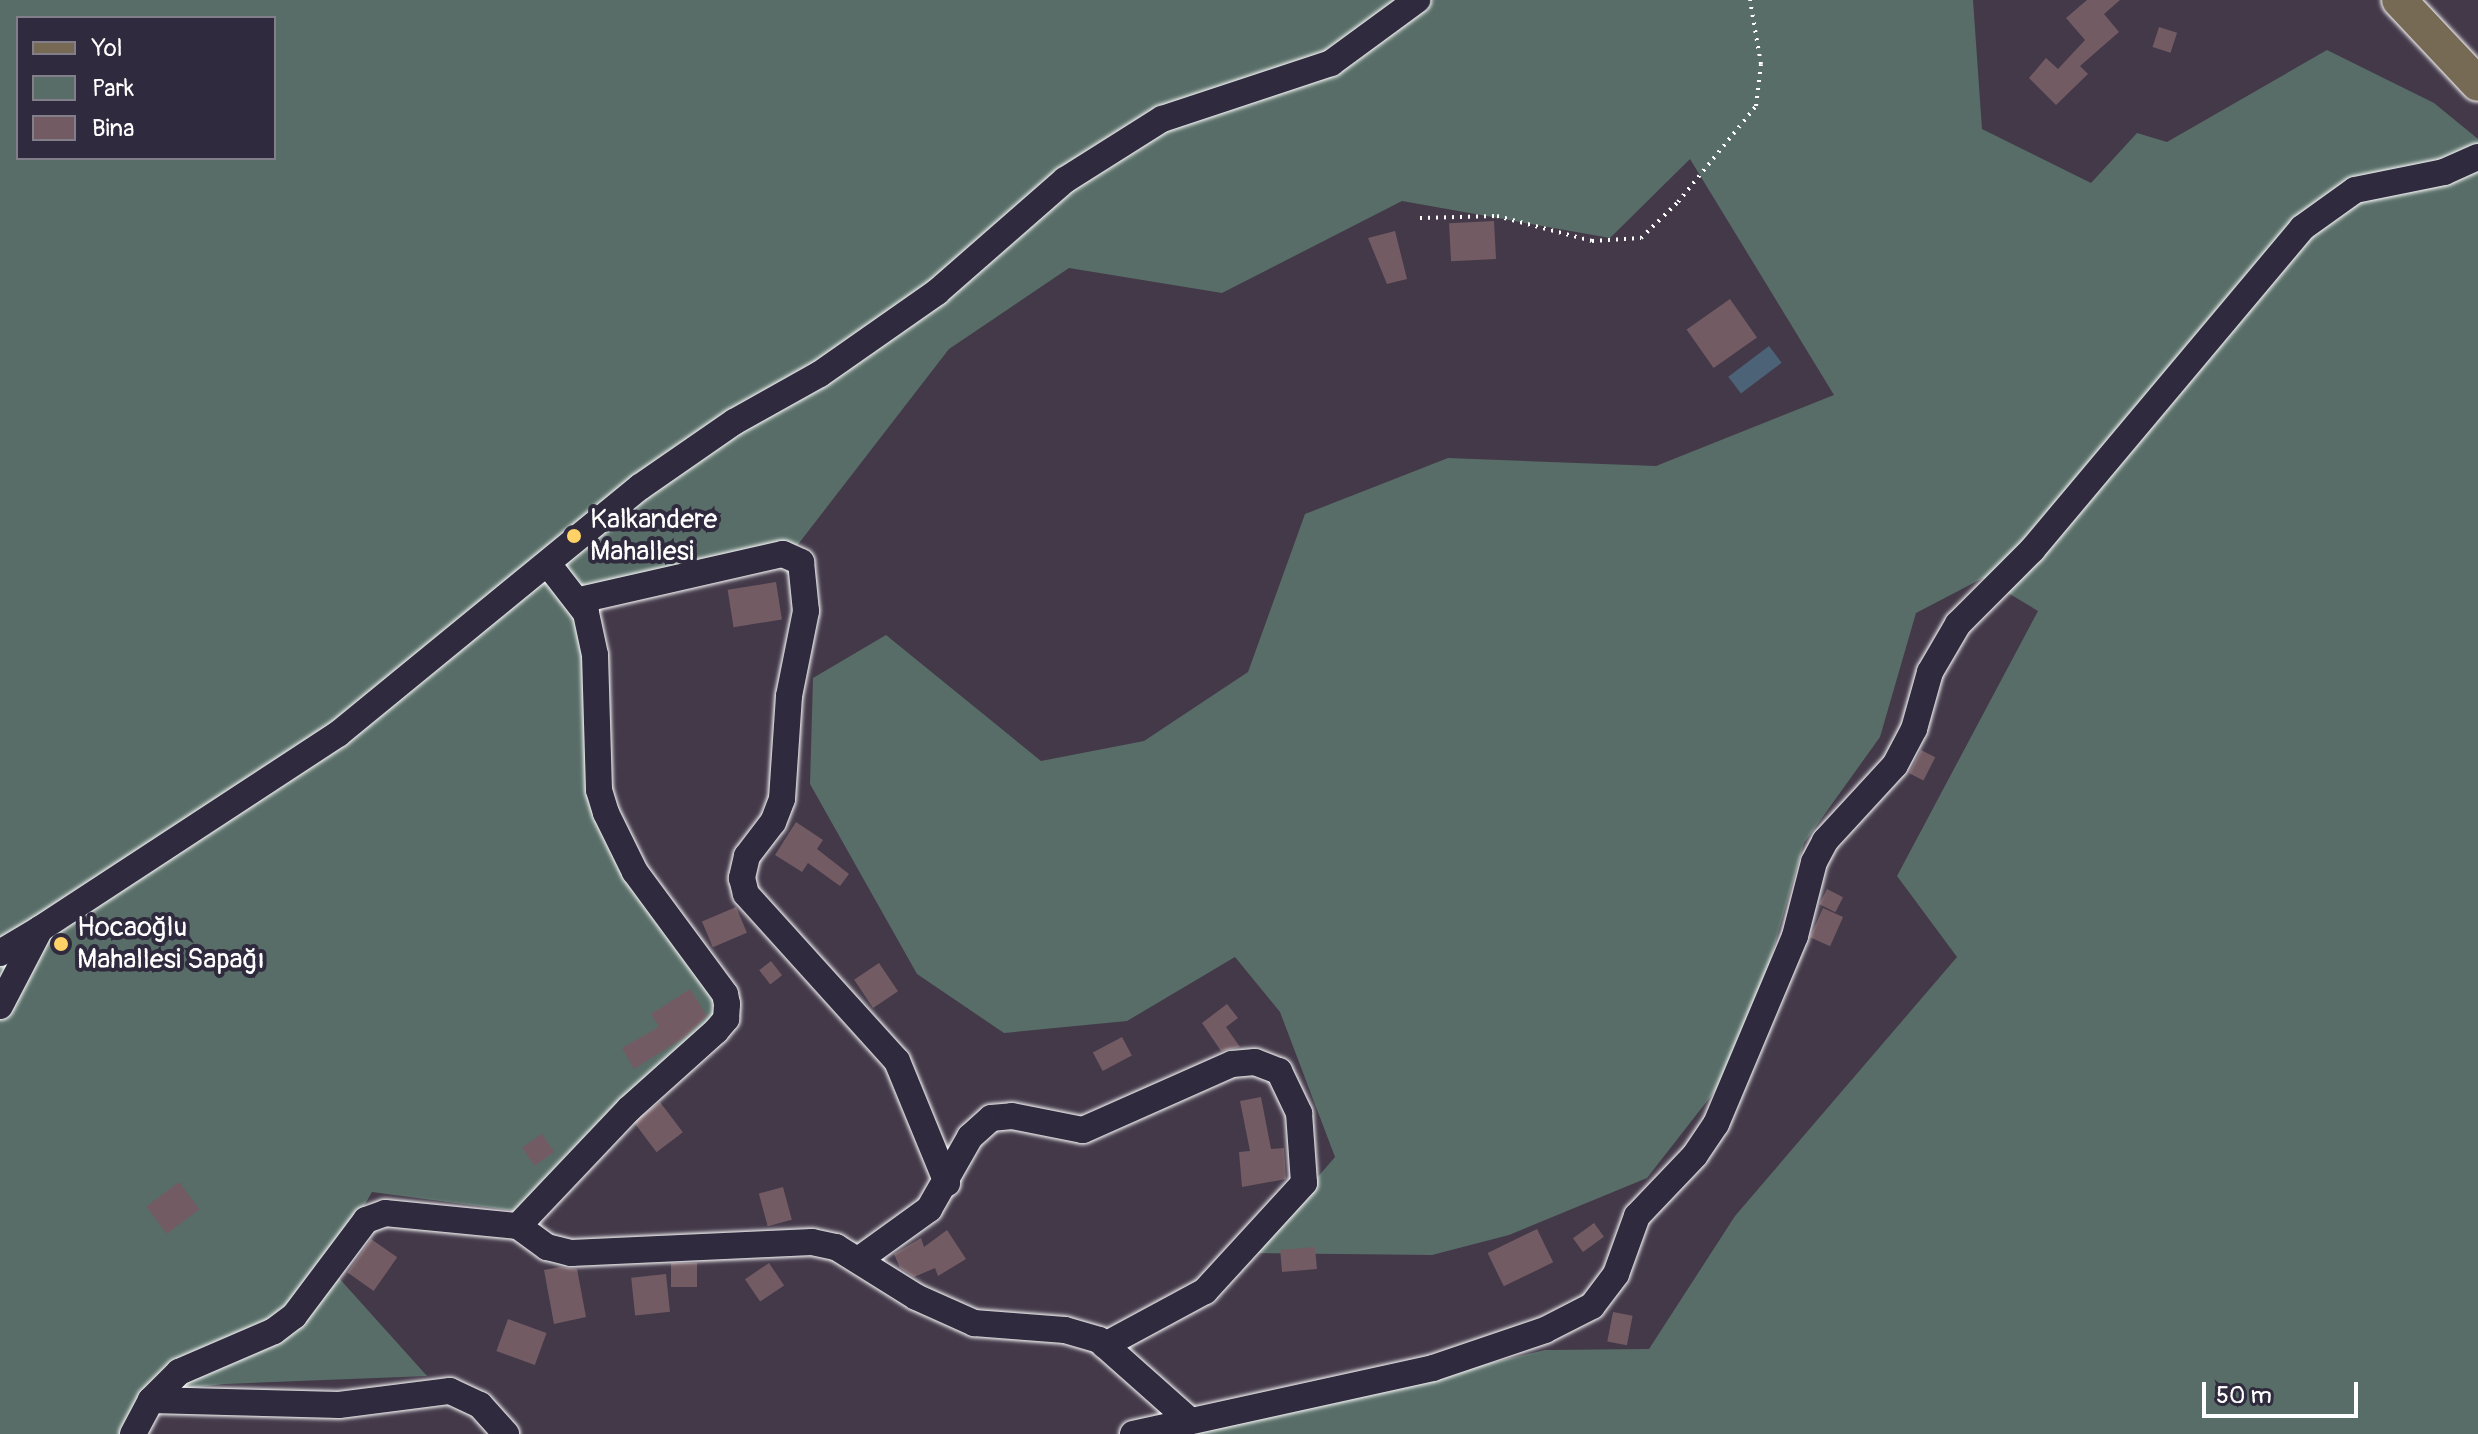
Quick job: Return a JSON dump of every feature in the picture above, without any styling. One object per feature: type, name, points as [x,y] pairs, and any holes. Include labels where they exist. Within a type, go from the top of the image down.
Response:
[{"type":"main road","points":[[2399,0],[2478,84]]},
{"type":"street","points":[[0,953],[338,734],[652,478],[734,422],[820,374],[937,292],[1065,180],[1113,147],[1162,119],[1331,63],[1417,0]]},
{"type":"street","points":[[1133,1434],[1188,1419],[1433,1368],[1545,1330],[1592,1306],[1616,1274],[1637,1216],[1695,1155],[1716,1124],[1795,936],[1814,862],[1825,841],[1895,765],[1940,651],[1958,624],[2032,550],[2302,228],[2355,190],[2444,172],[2478,157]]},
{"type":"street","points":[[580,600],[783,554],[801,562],[806,611],[789,696],[782,799],[773,822],[747,856],[746,894],[897,1061],[947,1183]]},
{"type":"street","points":[[518,1226],[629,1109],[726,1019],[725,994],[635,872],[606,813],[599,790],[595,655],[580,600],[548,564]]},
{"type":"street","points":[[0,1006],[40,929]]},
{"type":"street","points":[[861,1258],[929,1209],[947,1183],[970,1137],[991,1118],[1012,1116],[1083,1130],[1232,1064],[1255,1062],[1279,1071],[1299,1113],[1304,1183],[1205,1291],[1105,1345]]},
{"type":"street","points":[[133,1434],[151,1400],[179,1372],[274,1331],[294,1316],[366,1220],[377,1214],[518,1226],[547,1247],[571,1253],[812,1242],[861,1258],[890,1282],[974,1323],[1065,1330],[1105,1345],[1188,1419]]},
{"type":"street","points":[[151,1400],[339,1405],[450,1391],[480,1405],[506,1434]]},
{"type":"path","points":[[1420,218],[1497,216],[1592,241],[1641,238],[1678,202],[1756,106],[1761,64],[1750,0]]},
{"type":"green space","points":[[0,0],[1973,0],[1982,129],[2091,183],[2137,133],[2167,142],[2327,50],[2434,103],[2478,139],[2478,1434],[1195,1434],[1545,1350],[1649,1349],[1735,1216],[1957,957],[1897,876],[2038,611],[1983,578],[1916,613],[1880,737],[1804,843],[1743,1055],[1647,1178],[1509,1235],[1432,1255],[1252,1253],[1335,1157],[1280,1012],[1235,957],[1127,1021],[1004,1033],[917,974],[810,784],[813,678],[886,635],[1041,761],[1144,741],[1248,672],[1305,514],[1448,458],[1656,466],[1834,395],[1690,159],[1610,238],[1402,201],[1222,293],[1069,268],[949,349],[796,547],[599,598],[599,739],[615,858],[727,1021],[531,1213],[372,1192],[329,1267],[427,1376],[224,1384],[146,1393],[123,1434],[0,1434]]},
{"type":"water","points":[[1769,346],[1782,363],[1741,393],[1728,377]]},
{"type":"building","points":[[2087,0],[2120,0],[2104,14],[2119,32],[2080,66],[2088,74],[2056,105],[2029,78],[2046,58],[2058,69],[2085,40],[2066,18]]},
{"type":"building","points":[[2159,27],[2177,33],[2171,53],[2153,47]]},
{"type":"building","points":[[1494,221],[1496,259],[1451,261],[1449,223]]},
{"type":"building","points":[[1395,231],[1407,279],[1387,284],[1368,238]]},
{"type":"building","points":[[1730,299],[1757,338],[1714,368],[1687,329]]},
{"type":"building","points":[[776,582],[782,620],[734,627],[728,590]]},
{"type":"building","points":[[1921,750],[1935,757],[1923,780],[1909,773]]},
{"type":"building","points":[[796,822],[823,840],[817,849],[849,874],[840,886],[808,863],[802,872],[775,855]]},
{"type":"building","points":[[1827,889],[1843,897],[1835,912],[1819,904]]},
{"type":"building","points":[[736,907],[747,933],[713,947],[702,921]]},
{"type":"building","points":[[1823,908],[1843,917],[1830,946],[1810,937]]},
{"type":"building","points":[[771,961],[782,975],[770,984],[759,970]]},
{"type":"building","points":[[879,963],[898,991],[873,1008],[854,980]]},
{"type":"building","points":[[690,989],[707,1016],[685,1037],[634,1069],[622,1048],[659,1027],[651,1014]]},
{"type":"building","points":[[1227,1004],[1238,1018],[1226,1027],[1240,1047],[1221,1051],[1202,1023]]},
{"type":"building","points":[[1122,1037],[1132,1056],[1103,1071],[1093,1052]]},
{"type":"building","points":[[1261,1097],[1271,1149],[1284,1148],[1286,1179],[1242,1187],[1239,1152],[1250,1151],[1240,1101]]},
{"type":"building","points":[[660,1102],[683,1132],[657,1152],[634,1122]]},
{"type":"building","points":[[542,1134],[554,1152],[534,1166],[522,1147]]},
{"type":"building","points":[[179,1182],[199,1209],[167,1234],[146,1207]]},
{"type":"building","points":[[783,1187],[792,1220],[768,1226],[759,1193]]},
{"type":"building","points":[[1594,1223],[1604,1237],[1583,1252],[1573,1238]]},
{"type":"building","points":[[1537,1229],[1553,1262],[1504,1286],[1488,1253]]},
{"type":"building","points":[[947,1230],[966,1259],[938,1276],[935,1268],[914,1277],[900,1268],[894,1254],[921,1238],[924,1247]]},
{"type":"building","points":[[371,1239],[397,1257],[374,1291],[347,1273]]},
{"type":"building","points":[[1315,1247],[1317,1269],[1282,1272],[1280,1250]]},
{"type":"building","points":[[671,1263],[697,1263],[697,1287],[671,1287]]},
{"type":"building","points":[[769,1263],[784,1285],[760,1302],[745,1279]]},
{"type":"building","points":[[560,1267],[577,1269],[586,1317],[554,1324],[544,1270]]},
{"type":"building","points":[[666,1274],[670,1312],[635,1315],[631,1278]]},
{"type":"building","points":[[1613,1312],[1633,1316],[1627,1345],[1607,1341]]},
{"type":"building","points":[[508,1319],[547,1333],[535,1365],[496,1351]]},
{"type":"place","name":"Kalkandere Mahallesi","points":[[574,536]]},
{"type":"place","name":"Hocaoğlu Mahallesi Sapağı","points":[[61,944]]}]
